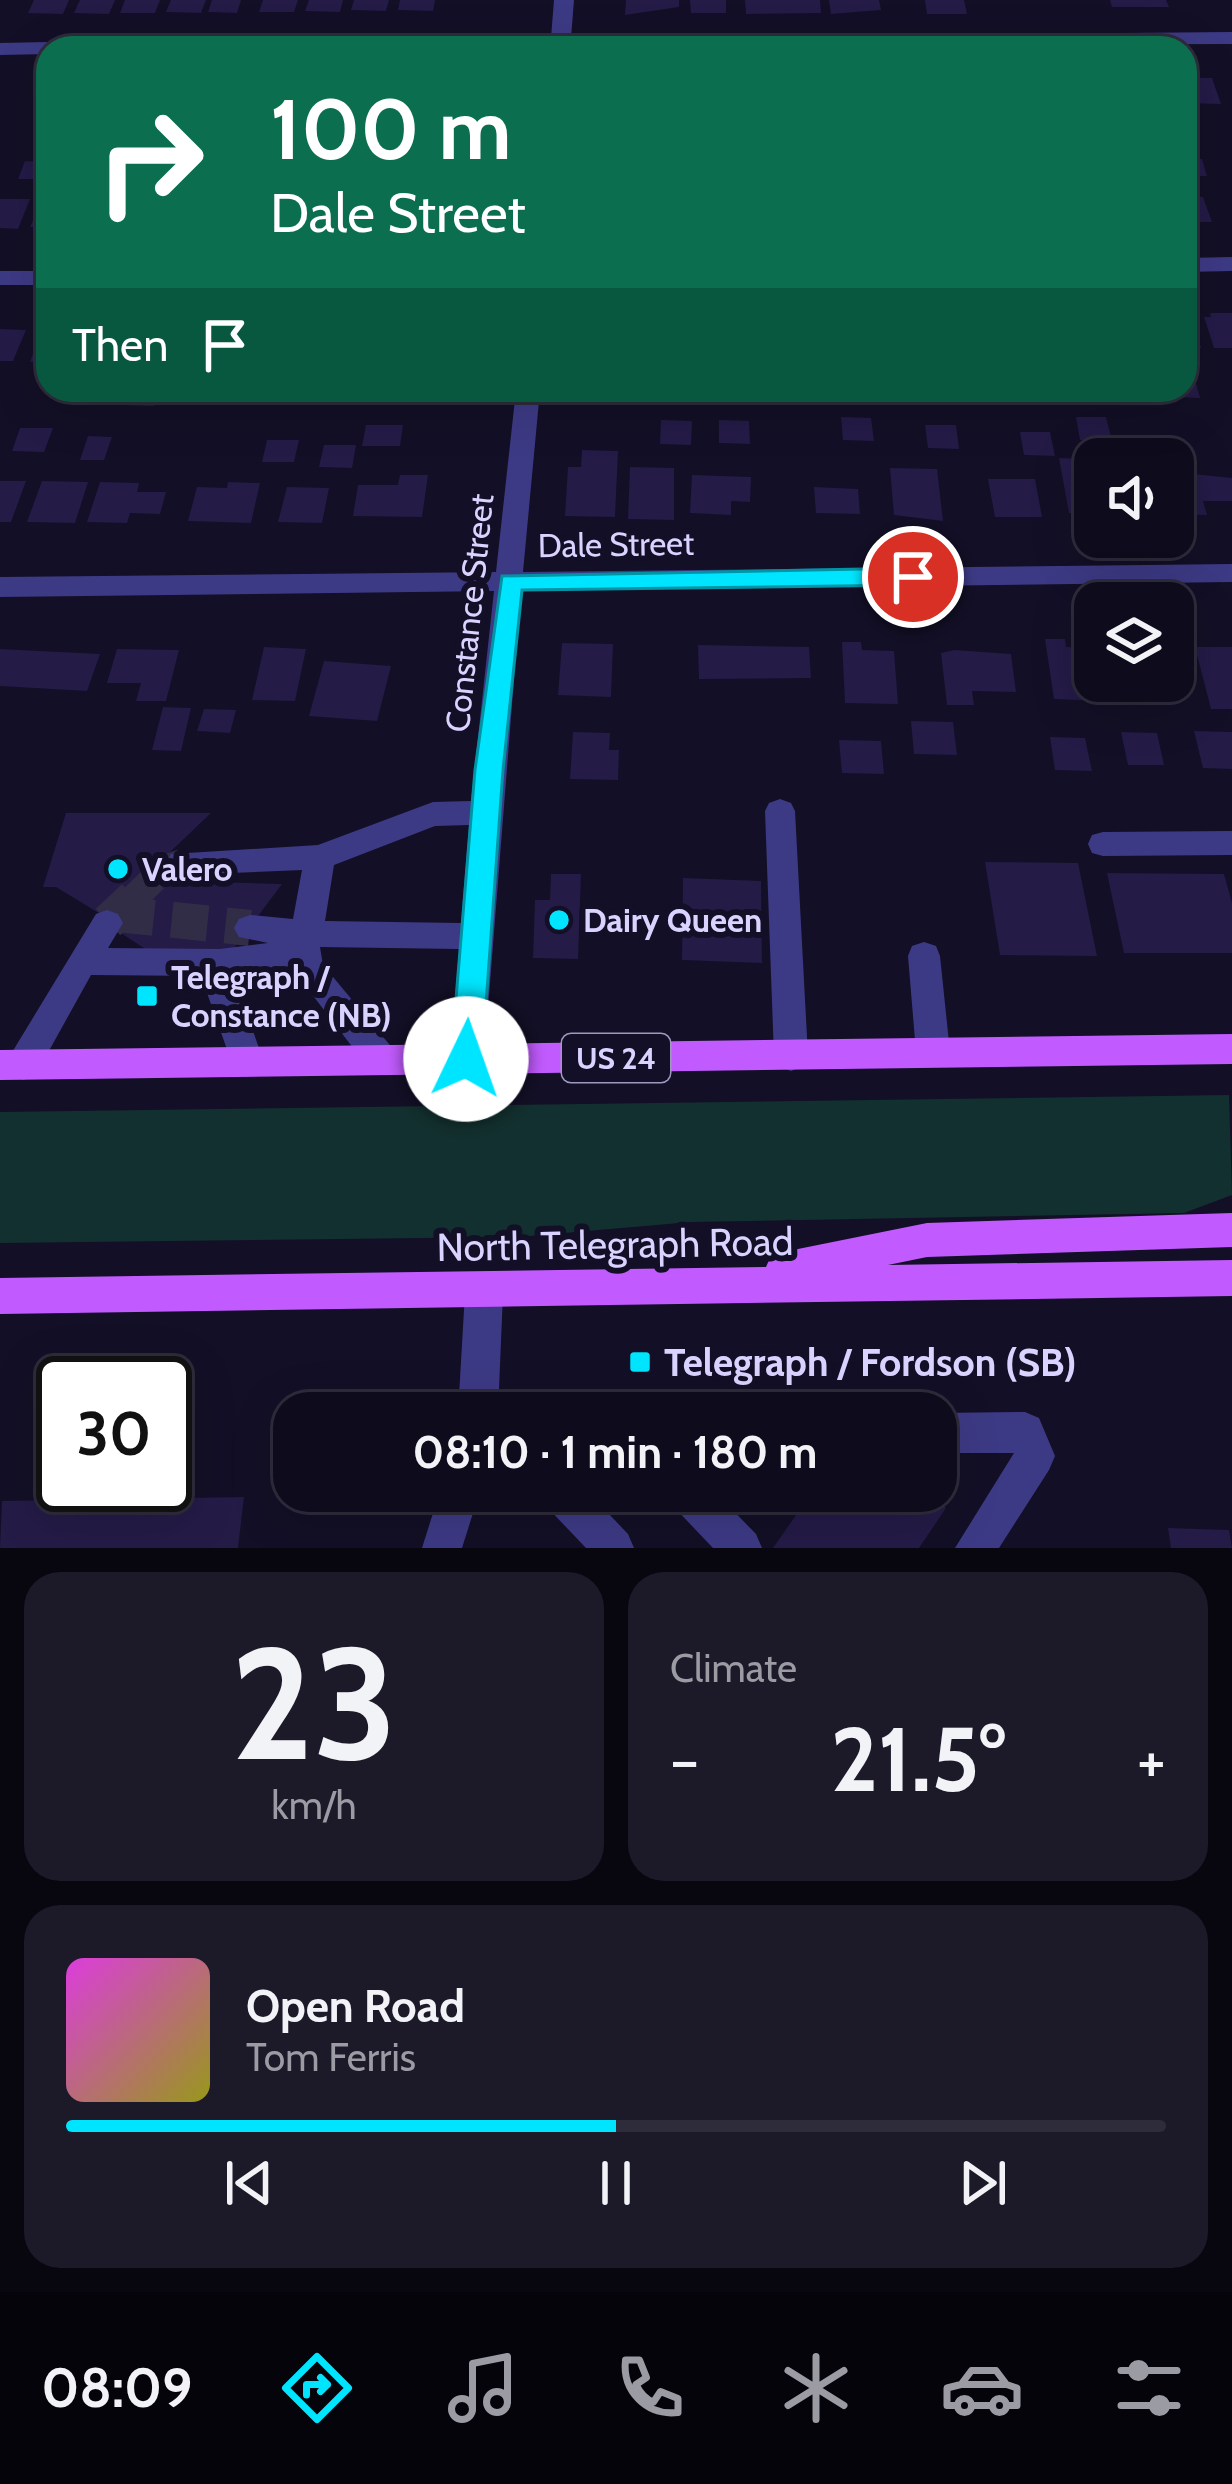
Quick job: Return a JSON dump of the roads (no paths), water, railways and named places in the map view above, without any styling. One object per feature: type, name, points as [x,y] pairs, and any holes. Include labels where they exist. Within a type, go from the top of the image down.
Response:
[{"type":"main road","name":"US 24","points":[[11,1065],[1232,1049]]},
{"type":"main road","points":[[712,1285],[927,1240],[1232,1230]]},
{"type":"main road","name":"North Telegraph Road","points":[[0,1296],[484,1293],[1232,1278]]},
{"type":"street","points":[[561,36],[564,0]]},
{"type":"street","points":[[1197,38],[1232,38]]},
{"type":"street","points":[[0,49],[36,48]]},
{"type":"street","points":[[1197,265],[1232,264]]},
{"type":"street","points":[[0,278],[36,278]]},
{"type":"street","name":"Constance Street","points":[[466,1059],[527,402]]},
{"type":"street","name":"Dale Street","points":[[0,587],[1232,573]]},
{"type":"street","points":[[780,811],[791,1056]]},
{"type":"street","points":[[182,863],[320,857],[433,814],[486,813]]},
{"type":"street","points":[[1103,844],[1232,843]]},
{"type":"street","points":[[320,857],[305,943],[309,971],[382,1060]]},
{"type":"street","points":[[11,1065],[107,923]]},
{"type":"street","points":[[250,928],[305,943]]},
{"type":"street","points":[[82,961],[220,963],[305,943],[475,936]]},
{"type":"street","points":[[924,956],[933,1052]]},
{"type":"street","points":[[220,963],[216,973],[247,1062]]},
{"type":"street","points":[[481,1392],[484,1293]]},
{"type":"street","points":[[957,1433],[1025,1432],[1035,1456],[975,1548]]},
{"type":"street","points":[[442,1548],[453,1512]]},
{"type":"street","points":[[579,1512],[614,1548]]},
{"type":"street","points":[[706,1512],[738,1547]]},
{"type":"tunnel","points":[[134,898],[164,869],[182,863]]},
{"type":"tunnel","points":[[108,922],[137,895]]},
{"type":"tunnel","points":[[118,914],[250,928]]},
{"type":"place","name":"Valero","points":[[118,869]]},
{"type":"place","name":"Dairy Queen","points":[[559,920]]},
{"type":"place","name":"Telegraph / Constance (NB)","points":[[147,996]]},
{"type":"place","name":"Telegraph / Fordson (SB)","points":[[640,1362]]}]
